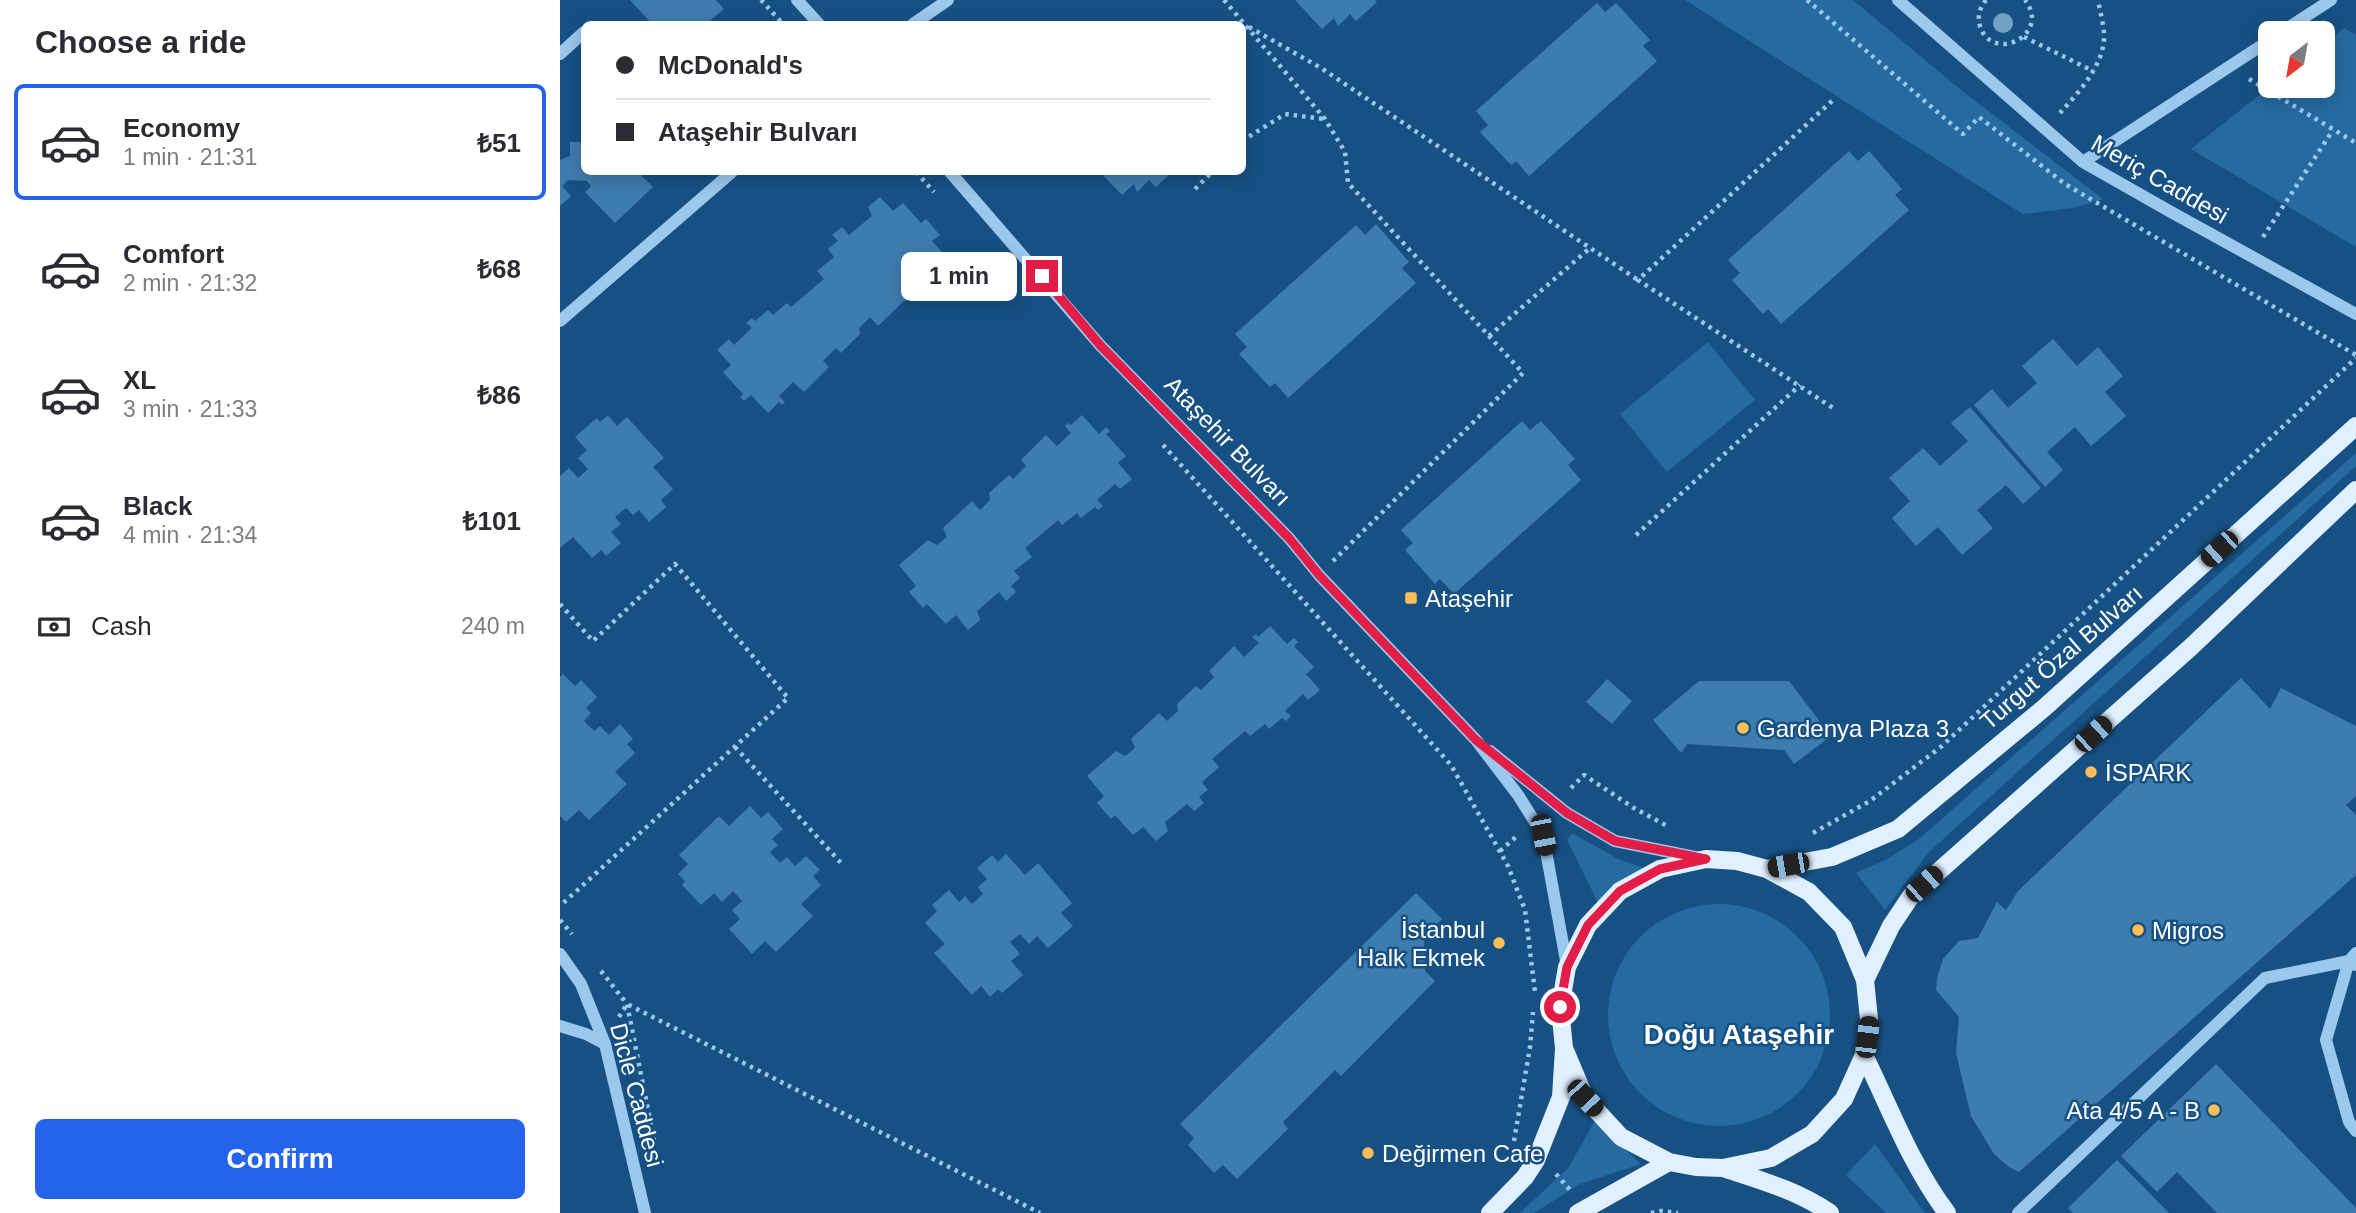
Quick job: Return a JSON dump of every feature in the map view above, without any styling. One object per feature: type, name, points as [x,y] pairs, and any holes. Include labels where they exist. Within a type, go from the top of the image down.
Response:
[{"type":"main road","name":"Turgut Özal Bulvarı","points":[[1767,869],[1832,857],[1898,829],[2044,708],[2356,426]]},
{"type":"main road","points":[[1865,980],[1891,926],[1912,896],[2191,647],[2356,490]]},
{"type":"main road","name":"Turgut Özal Bulvarı","points":[[1490,1213],[1525,1177],[1536,1160],[1561,1097],[1564,1048],[1560,1007],[1567,967],[1588,925],[1620,891],[1660,869],[1706,859],[1737,861],[1767,869],[1809,892],[1843,927],[1865,980],[1869,1019],[1864,1055],[1844,1099],[1812,1135],[1771,1158],[1723,1168],[1696,1167],[1669,1162],[1621,1137],[1585,1098],[1564,1048]]},
{"type":"main road","points":[[1864,1055],[1931,1192],[1947,1213]]},
{"type":"main road","points":[[1578,1213],[1669,1162]]},
{"type":"main road","points":[[1723,1168],[1780,1186],[1829,1213]]},
{"type":"street","points":[[797,0],[816,21]]},
{"type":"street","points":[[917,21],[948,0]]},
{"type":"street","name":"Meriç Caddesi","points":[[1898,0],[2083,162],[2356,314]]},
{"type":"street","points":[[2298,21],[2327,1]]},
{"type":"street","points":[[560,54],[581,35]]},
{"type":"street","points":[[2083,162],[2258,47]]},
{"type":"street","points":[[560,321],[729,175]]},
{"type":"street","name":"Ataşehir Bulvarı","points":[[953,175],[1100,345],[1289,538],[1319,575],[1476,740],[1543,835],[1567,967]]},
{"type":"street","name":"Ataşehir Bulvarı","points":[[1476,740],[1567,813],[1615,841],[1706,859]]},
{"type":"street","name":"Dicle Caddesi","points":[[560,954],[581,984],[606,1044],[645,1213]]},
{"type":"street","points":[[2354,960],[2326,1040],[2348,1122],[2356,1131]]},
{"type":"street","points":[[2018,1213],[2265,978],[2354,960]]},
{"type":"street","points":[[560,1026],[606,1044]]},
{"type":"path","points":[[761,0],[780,21]]},
{"type":"path","points":[[1224,0],[1242,21]]},
{"type":"path","points":[[1983,1],[1979,20],[1985,36],[2000,44],[2009,44],[2024,37],[2032,22],[2032,13],[2025,0]]},
{"type":"path","points":[[2046,130],[2088,82],[2093,71],[2105,35],[2098,0]]},
{"type":"path","points":[[1246,25],[1321,68],[1836,410]]},
{"type":"path","points":[[1246,26],[1325,120],[1345,152],[1348,183],[1523,373],[1319,575]]},
{"type":"path","points":[[2024,37],[2093,71]]},
{"type":"path","points":[[2228,66],[2356,143]]},
{"type":"path","points":[[1638,280],[1832,101]]},
{"type":"path","points":[[1246,138],[1285,114],[1325,120]]},
{"type":"path","points":[[2251,256],[2333,130]]},
{"type":"path","points":[[919,175],[941,200]]},
{"type":"path","points":[[1195,188],[1209,175]]},
{"type":"path","points":[[1489,336],[1590,248]]},
{"type":"path","points":[[1802,836],[1814,833],[1870,802],[1942,746],[2356,358]]},
{"type":"path","points":[[1636,535],[1800,385]]},
{"type":"path","points":[[1161,443],[1451,765],[1500,851],[1525,909],[1535,988],[1530,1047],[1513,1151]]},
{"type":"path","points":[[560,604],[593,640],[675,564],[788,698],[560,906]]},
{"type":"path","points":[[735,747],[842,864]]},
{"type":"path","points":[[1555,802],[1584,775],[1634,808],[1676,831]]},
{"type":"path","points":[[1500,851],[1534,821]]},
{"type":"path","points":[[606,1044],[626,1004],[1040,1213]]},
{"type":"path","points":[[1651,1213],[1678,1213]]},
{"type":"shaded area","points":[[1685,0],[1853,0],[1961,90],[2103,199],[2073,208],[2023,214]]},
{"type":"shaded area","points":[[2344,28],[2356,35],[2356,247],[2191,149],[2258,96],[2335,98],[2335,35]]},
{"type":"shaded area","points":[[1708,342],[1755,400],[1667,472],[1620,414]]},
{"type":"shaded area","points":[[2356,453],[2356,466],[1929,852],[1885,910],[1856,873],[1887,859],[1919,839]]},
{"type":"shaded area","points":[[1572,833],[1618,859],[1658,873],[1602,911],[1567,840]]},
{"type":"shaded area","points":[[1730,904],[1762,912],[1781,922],[1798,936],[1812,953],[1822,972],[1830,1015],[1822,1058],[1812,1077],[1798,1094],[1781,1108],[1751,1122],[1708,1126],[1687,1122],[1666,1113],[1648,1101],[1633,1086],[1612,1047],[1608,1004],[1612,983],[1621,962],[1633,944],[1648,929],[1687,908]]},
{"type":"shaded area","points":[[1595,1120],[1641,1164],[1580,1184],[1534,1213],[1520,1213],[1569,1167]]},
{"type":"shaded area","points":[[1875,1144],[1925,1213],[1886,1213],[1846,1175]]},
{"type":"building","points":[[630,0],[716,0],[724,9],[710,21],[649,21]]},
{"type":"building","points":[[1295,0],[1377,2],[1356,21],[1350,14],[1338,26],[1334,18],[1322,29]]},
{"type":"building","points":[[1597,3],[1605,12],[1616,3],[1650,40],[1643,46],[1657,61],[1529,176],[1516,161],[1511,165],[1480,132],[1488,125],[1476,111]]},
{"type":"building","points":[[570,142],[581,142],[581,175],[641,175],[653,187],[615,223],[585,192],[591,186],[587,181],[568,180],[562,186],[571,196],[560,206],[560,160],[570,156]]},
{"type":"building","points":[[1849,151],[1858,161],[1869,151],[1902,189],[1895,195],[1909,210],[1781,324],[1768,309],[1763,314],[1732,280],[1740,273],[1728,260]]},
{"type":"building","points":[[1103,175],[1169,175],[1156,187],[1149,180],[1137,192],[1134,184],[1122,195]]},
{"type":"building","points":[[880,197],[893,211],[903,203],[921,223],[926,219],[940,235],[932,241],[950,261],[920,287],[911,282],[902,290],[906,299],[878,326],[870,317],[859,328],[860,334],[841,353],[836,348],[823,361],[829,367],[804,392],[793,382],[779,396],[785,402],[782,405],[779,402],[768,413],[751,395],[744,401],[740,397],[743,394],[723,372],[731,365],[717,350],[729,339],[734,345],[752,328],[746,323],[752,318],[755,321],[768,310],[773,315],[787,303],[791,307],[824,279],[817,271],[834,257],[828,249],[838,241],[832,235],[842,227],[849,235],[872,216],[868,207]]},
{"type":"building","points":[[1376,224],[1409,262],[1402,268],[1416,283],[1288,398],[1275,383],[1270,387],[1239,354],[1247,347],[1235,334],[1356,225],[1365,235]]},
{"type":"building","points":[[2053,339],[2077,366],[2098,347],[2123,376],[2105,392],[2126,416],[2091,446],[2075,427],[2047,452],[2063,470],[2045,487],[1974,405],[1992,389],[2008,408],[2037,383],[2022,366]]},
{"type":"building","points":[[1970,407],[2041,488],[2023,504],[2006,485],[1977,510],[1993,528],[1962,555],[1938,527],[1916,546],[1892,518],[1910,501],[1889,478],[1923,448],[1940,466],[1968,441],[1951,423]]},
{"type":"building","points":[[608,415],[617,426],[627,417],[664,458],[653,467],[673,489],[661,500],[666,507],[649,522],[639,510],[633,515],[626,508],[615,517],[621,524],[611,532],[621,543],[606,556],[601,550],[592,558],[573,537],[560,548],[560,476],[569,468],[578,478],[588,469],[578,458],[587,450],[575,437],[597,418],[600,422]]},
{"type":"building","points":[[1082,415],[1099,434],[1106,427],[1110,431],[1106,434],[1126,456],[1118,463],[1132,479],[1120,489],[1115,484],[1097,500],[1103,506],[1098,510],[1095,507],[1081,518],[1077,513],[1062,525],[1058,520],[1025,548],[1032,557],[1014,571],[1020,578],[1011,586],[1016,592],[1006,601],[999,592],[977,611],[980,620],[968,630],[956,615],[946,624],[927,604],[923,608],[909,592],[916,586],[899,565],[928,540],[937,545],[947,537],[943,528],[972,501],[980,510],[990,500],[989,493],[1009,475],[1013,479],[1026,466],[1021,460],[1046,435],[1057,446],[1071,433],[1065,426],[1068,423],[1071,425]]},
{"type":"building","points":[[1522,421],[1530,430],[1541,421],[1575,459],[1568,465],[1581,480],[1454,594],[1440,579],[1435,584],[1405,550],[1413,543],[1401,530]]},
{"type":"building","points":[[1270,626],[1287,644],[1294,638],[1298,642],[1294,646],[1314,667],[1306,674],[1320,690],[1308,700],[1303,694],[1285,711],[1291,716],[1286,721],[1282,718],[1269,729],[1265,724],[1250,736],[1245,731],[1212,759],[1219,767],[1202,782],[1208,790],[1199,797],[1204,803],[1194,811],[1187,804],[1165,822],[1168,831],[1156,841],[1143,827],[1133,835],[1115,815],[1111,819],[1097,803],[1104,796],[1087,776],[1116,751],[1125,756],[1135,748],[1131,739],[1159,713],[1167,721],[1178,711],[1177,704],[1196,686],[1201,690],[1214,677],[1209,671],[1234,646],[1244,657],[1259,643],[1252,637],[1256,634],[1258,637]]},
{"type":"building","points":[[563,674],[575,686],[581,680],[597,697],[586,708],[591,713],[584,721],[594,731],[600,726],[609,735],[620,724],[633,739],[627,744],[635,753],[615,772],[627,784],[589,820],[579,810],[566,822],[560,816],[560,677]]},
{"type":"building","name":"Migros","points":[[2241,678],[2270,709],[2281,688],[2356,726],[2356,796],[2346,805],[2356,815],[2356,875],[2019,1172],[1994,1154],[1971,1116],[1956,1053],[1959,1017],[1936,990],[1943,959],[1959,941],[1978,938],[1997,902],[2006,910],[2018,891]]},
{"type":"building","points":[[1607,679],[1632,701],[1612,724],[1586,702]]},
{"type":"building","name":"Gardenya Plaza 3","points":[[1699,681],[1789,681],[1831,736],[1794,764],[1784,750],[1687,744],[1681,753],[1653,720]]},
{"type":"building","points":[[750,806],[761,818],[768,812],[783,829],[772,839],[778,845],[770,852],[780,863],[787,857],[795,866],[806,856],[820,870],[813,876],[821,885],[801,904],[813,916],[776,952],[765,941],[752,954],[729,929],[740,919],[732,910],[742,901],[733,891],[722,902],[714,893],[701,905],[682,885],[685,881],[678,874],[688,864],[679,855],[719,816],[729,826]]},
{"type":"building","points":[[1006,854],[1025,875],[1038,863],[1072,903],[1061,913],[1073,926],[1048,948],[1037,936],[1029,944],[1020,934],[1010,942],[1020,954],[1011,961],[1023,975],[1002,993],[998,989],[990,997],[981,986],[972,995],[934,953],[945,944],[925,923],[937,911],[932,905],[949,890],[959,902],[965,896],[972,904],[983,894],[978,887],[987,879],[977,868],[992,855],[998,862]]},
{"type":"building","points":[[1416,893],[1442,919],[1424,936],[1425,971],[1435,981],[1341,1076],[1335,1070],[1283,1122],[1288,1129],[1237,1179],[1223,1165],[1214,1173],[1188,1145],[1194,1138],[1180,1124]]},
{"type":"building","name":"Ata 4/5 A - B","points":[[2216,1064],[2356,1208],[2356,1213],[2217,1213],[2177,1172],[2157,1192],[2121,1156]]},
{"type":"building","points":[[2117,1160],[2169,1213],[2073,1213],[2068,1208]]},
{"type":"place","name":"Ataşehir","points":[[1411,598]]},
{"type":"place","name":"Gardenya Plaza 3","points":[[1743,728]]},
{"type":"place","name":"İSPARK","points":[[2091,772]]},
{"type":"place","name":"Migros","points":[[2138,930]]},
{"type":"place","name":"İstanbul Halk Ekmek","points":[[1499,943]]},
{"type":"place","name":"Ata 4/5 A - B","points":[[2214,1110]]},
{"type":"place","name":"Değirmen Cafe","points":[[1368,1153]]},
{"type":"district","name":"Doğu Ataşehir","points":[[1739,1034]]},
{"type":"route","points":[[1042,276],[1100,345],[1289,538],[1319,575],[1476,740],[1567,813],[1615,841],[1706,859],[1660,869],[1620,891],[1588,925],[1567,967],[1560,1007]]}]
